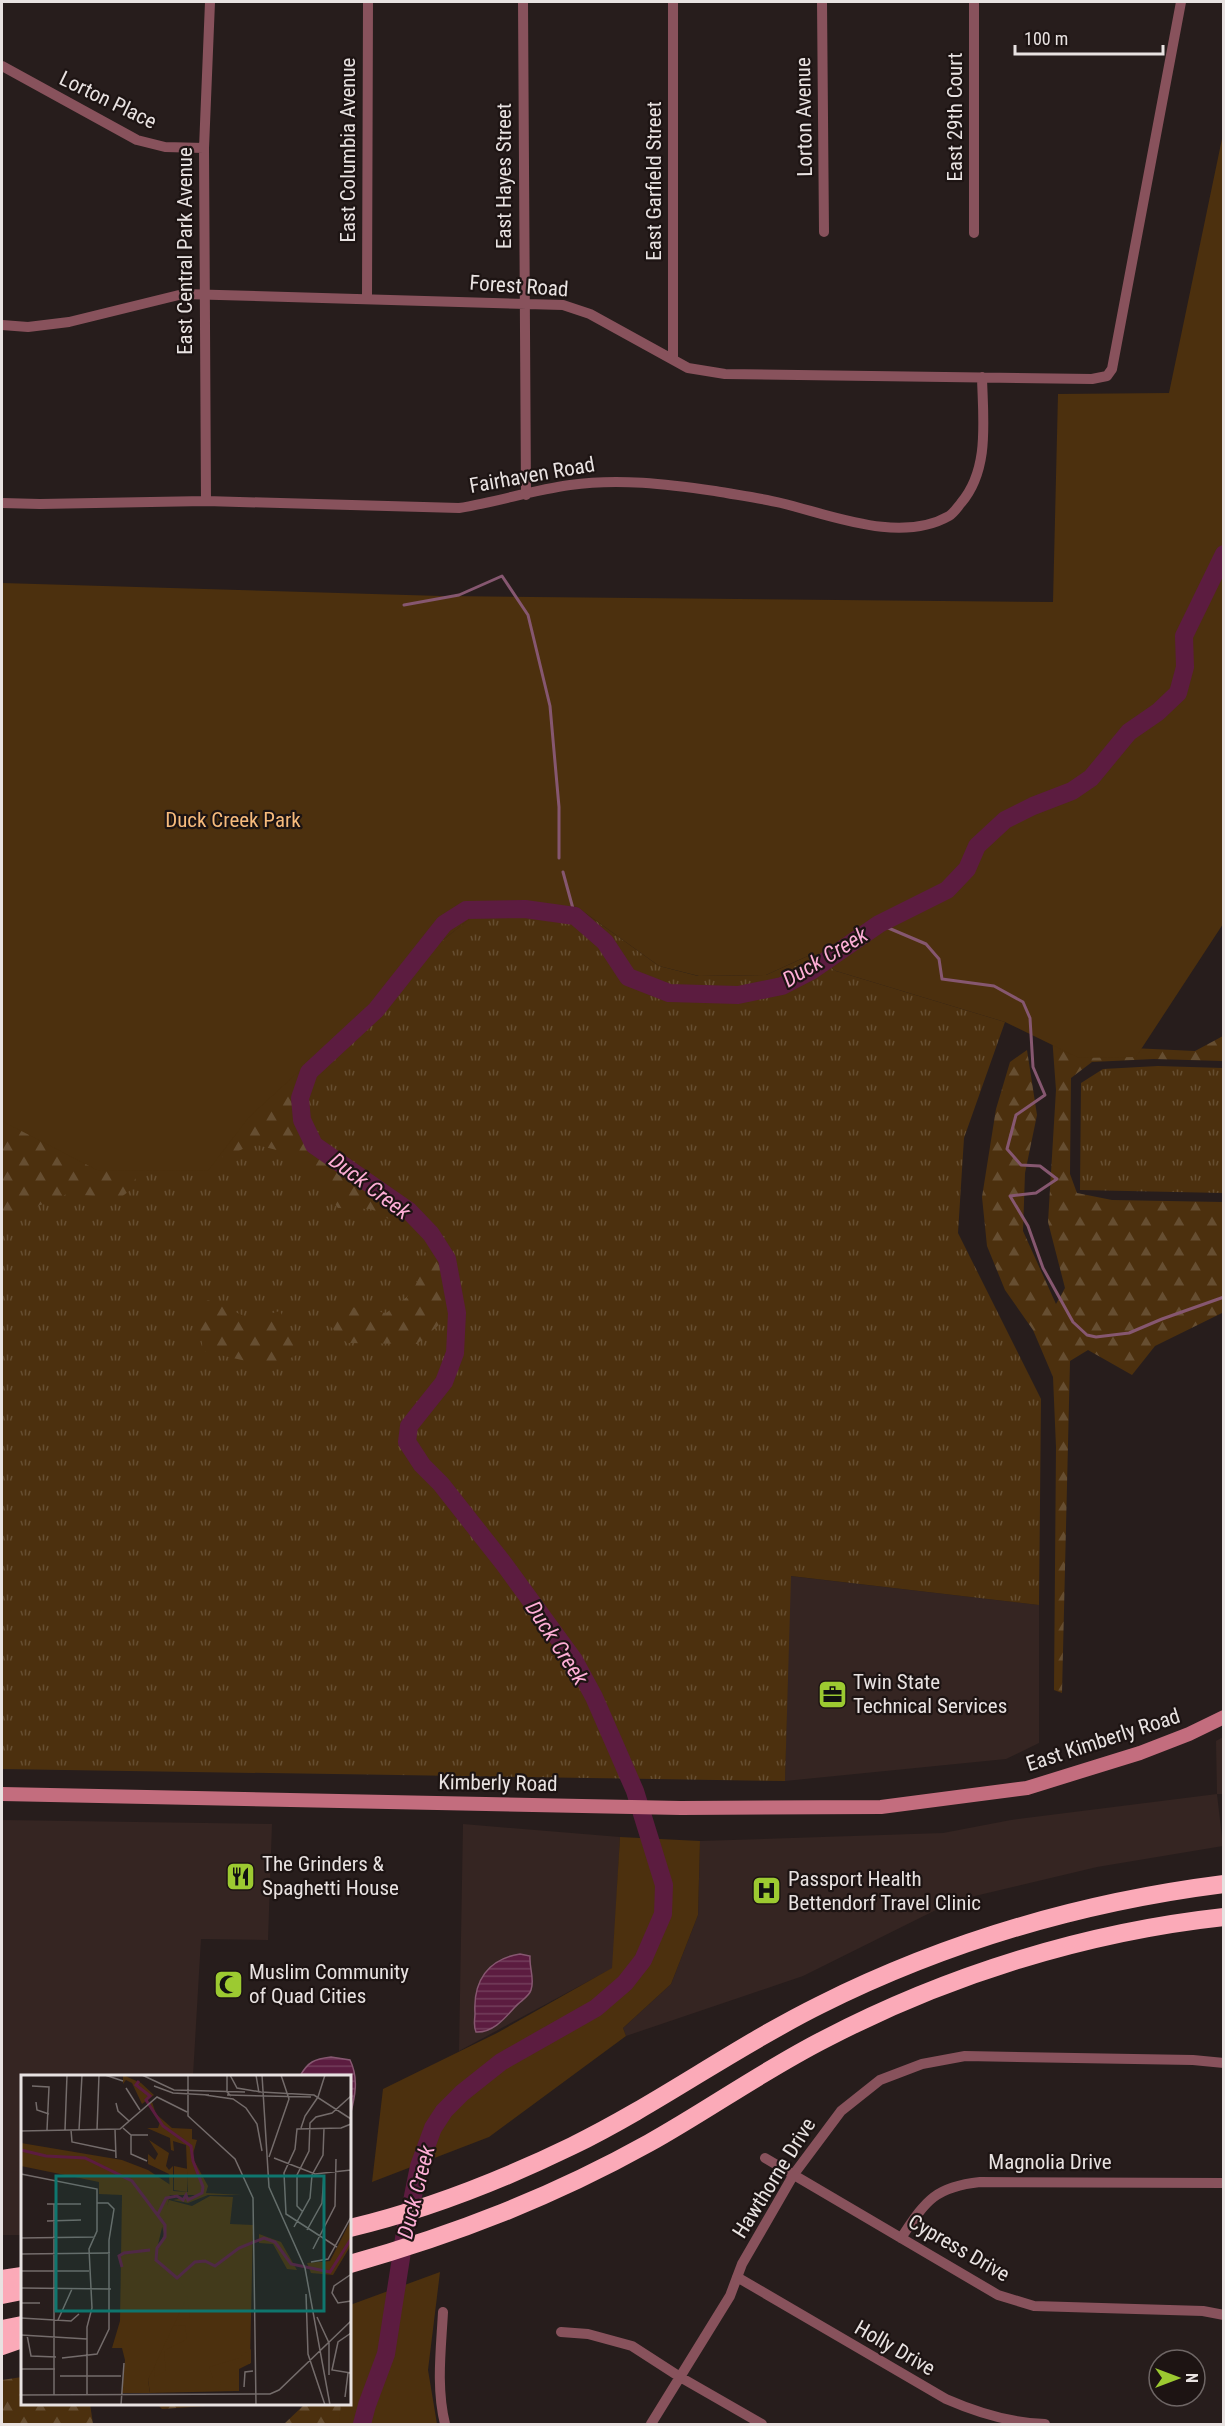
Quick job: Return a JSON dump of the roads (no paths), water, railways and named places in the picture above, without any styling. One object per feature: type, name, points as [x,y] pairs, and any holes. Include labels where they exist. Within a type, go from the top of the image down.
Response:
[{"type":"highway","points":[[353,2227],[427,2205],[493,2180],[581,2141],[678,2087],[724,2057],[820,2005],[936,1953],[1032,1921],[1088,1906],[1160,1892],[1224,1884]]},
{"type":"highway","points":[[351,2264],[486,2221],[596,2172],[824,2039],[908,2000],[1041,1954],[1128,1932],[1224,1917]]},
{"type":"highway","points":[[1188,1923],[1224,1928]]},
{"type":"highway","points":[[2,2279],[21,2276]]},
{"type":"highway","points":[[2,2295],[21,2291]]},
{"type":"highway","points":[[2,2329],[21,2325]]},
{"type":"highway","points":[[2,2346],[21,2339]]},
{"type":"main road","name":"East Kimberly Road","points":[[993,1794],[1027,1788],[1089,1771],[1189,1734],[1224,1717]]},
{"type":"main road","name":"Kimberly Road","points":[[2,1794],[681,1808],[881,1807],[993,1794]]},
{"type":"street","name":"East Central Park Avenue","points":[[206,501],[204,148],[210,2]]},
{"type":"street","name":"East Columbia Avenue","points":[[367,299],[368,2]]},
{"type":"street","name":"East Hayes Street","points":[[523,2],[526,495]]},
{"type":"street","name":"East Garfield Street","points":[[673,2],[673,360]]},
{"type":"street","name":"Lorton Avenue","points":[[822,2],[824,232]]},
{"type":"street","name":"East 29th Court","points":[[974,2],[974,232]]},
{"type":"street","name":"Forest Road","points":[[2,325],[28,327],[69,322],[101,316],[183,294],[563,305],[590,314],[688,368],[725,374],[1059,379],[1092,379],[1107,376],[1112,369],[1181,2]]},
{"type":"street","name":"Lorton Place","points":[[2,66],[137,140],[165,147],[204,148]]},
{"type":"street","name":"Fairhaven Road","points":[[2,503],[206,501],[459,508],[570,485],[643,482],[779,503],[853,522],[892,527],[926,527],[951,515],[970,492],[979,473],[983,436],[982,377]]},
{"type":"street","name":"Hawthorne Drive","points":[[651,2424],[730,2296],[737,2277],[794,2174],[841,2111],[880,2080],[922,2064],[965,2056],[1193,2060],[1224,2063]]},
{"type":"street","name":"Cypress Drive","points":[[765,2157],[998,2295],[1034,2306],[1203,2311],[1224,2315]]},
{"type":"street","name":"Magnolia Drive","points":[[901,2238],[919,2211],[936,2194],[958,2184],[980,2182],[1224,2183]]},
{"type":"street","name":"Holly Drive","points":[[737,2277],[946,2399],[978,2413],[1028,2424],[1045,2424]]},
{"type":"street","points":[[443,2312],[439,2379],[440,2406],[445,2424]]},
{"type":"street","points":[[561,2332],[588,2334],[632,2346],[680,2377],[762,2424]]},
{"type":"waterway","name":"Duck Creek","points":[[362,2424],[386,2354],[408,2213],[419,2166],[433,2128],[444,2111],[462,2093],[501,2062],[596,2008],[625,1983],[643,1960],[663,1914],[664,1885],[635,1791],[594,1697],[574,1660],[504,1564],[441,1484],[422,1465],[407,1442],[409,1426],[444,1382],[455,1353],[457,1313],[447,1259],[431,1234],[409,1211],[314,1145],[302,1120],[300,1098],[309,1072],[376,1010],[444,924],[466,910],[525,909],[575,916],[605,942],[628,977],[669,993],[738,995],[782,986],[811,971],[879,924],[947,890],[967,869],[977,846],[1005,820],[1072,791],[1091,778],[1129,732],[1158,712],[1178,693],[1185,667],[1184,636],[1224,554]]},
{"type":"waterway","points":[[404,605],[459,595],[502,576],[528,615],[550,706],[559,807],[559,858]]},
{"type":"waterway","points":[[563,872],[575,916]]},
{"type":"waterway","points":[[879,924],[926,944],[939,959],[942,979],[994,986],[1023,1002],[1030,1018],[1033,1067],[1045,1095],[1016,1115],[1007,1149],[1021,1165],[1040,1166],[1057,1179],[1036,1193],[1010,1196],[1028,1226],[1043,1268],[1073,1322],[1087,1335],[1096,1337],[1129,1333],[1224,1297]]},
{"type":"place","name":"Twin State Technical Services","points":[[832,1694]]},
{"type":"place","name":"The Grinders & Spaghetti House","points":[[241,1876]]},
{"type":"place","name":"Passport Health Bettendorf Travel Clinic","points":[[767,1891]]},
{"type":"place","name":"Muslim Community of Quad Cities","points":[[228,1984]]},
{"type":"park label","name":"Duck Creek Park","points":[[233,820]]}]
